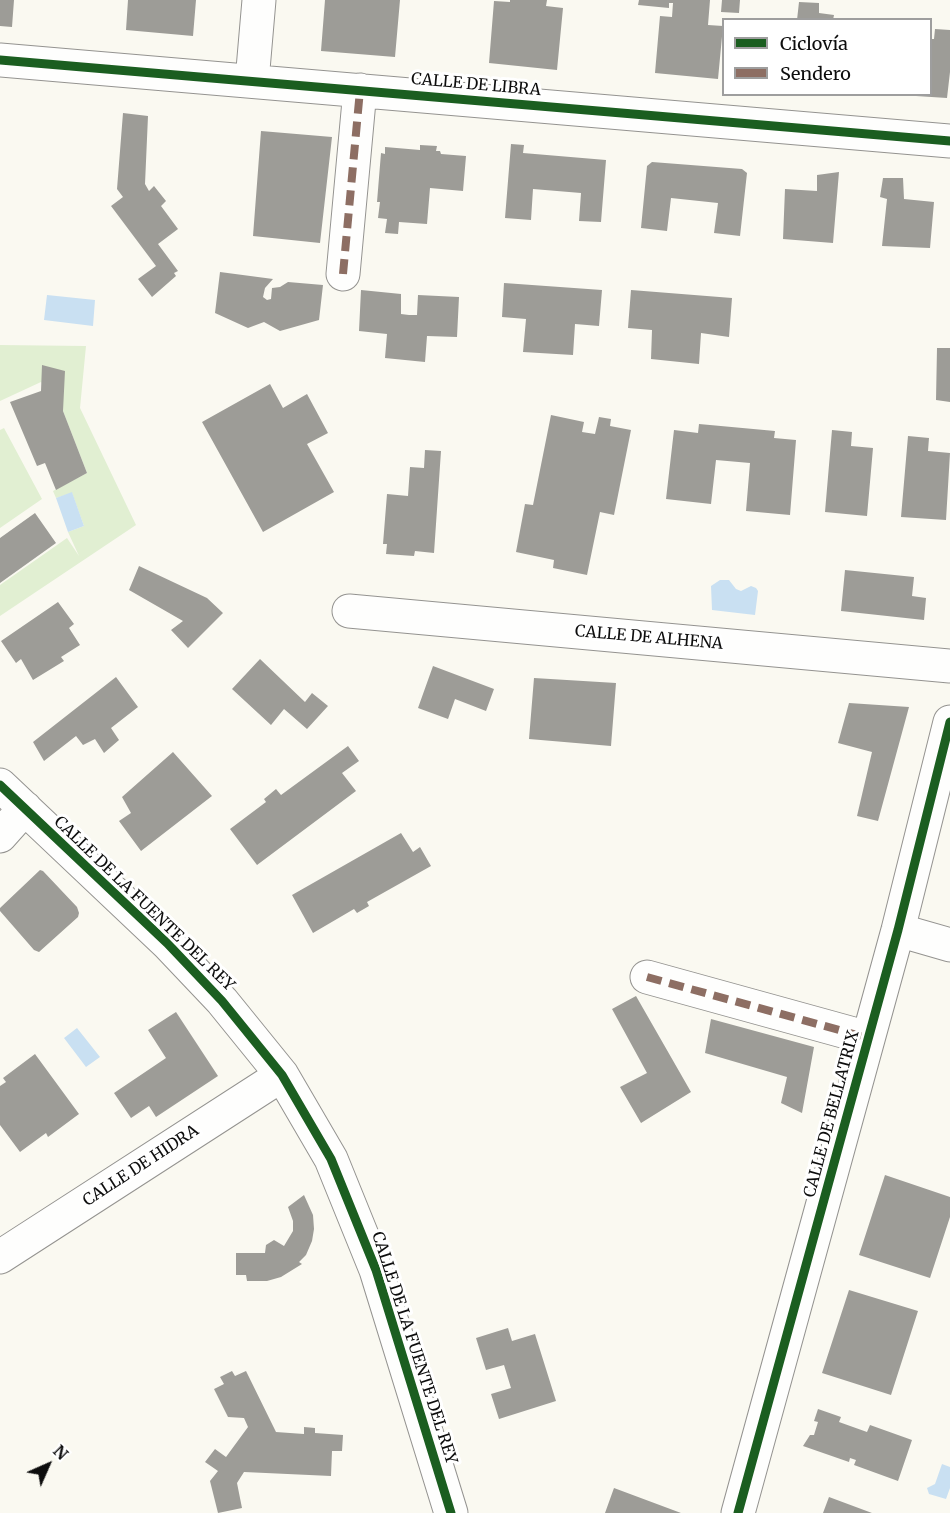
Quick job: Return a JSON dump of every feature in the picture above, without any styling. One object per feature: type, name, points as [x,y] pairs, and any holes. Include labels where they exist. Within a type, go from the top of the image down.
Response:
[{"type":"street","points":[[252,81],[258,0]]},
{"type":"street","name":"CALLE DE LIBRA","points":[[0,60],[950,141]]},
{"type":"street","points":[[343,274],[360,90]]},
{"type":"street","name":"CALLE DE ALHENA","points":[[349,611],[950,666]]},
{"type":"street","name":"CALLE DE BELLATRIX","points":[[738,1513],[898,930],[950,722]]},
{"type":"street","name":"CALLE DE LA FUENTE DEL REY","points":[[0,785],[167,943],[222,1001],[282,1075],[331,1160],[376,1270],[451,1513]]},
{"type":"street","points":[[0,836],[25,808]]},
{"type":"street","points":[[898,930],[950,945]]},
{"type":"street","points":[[647,977],[868,1038]]},
{"type":"street","name":"CALLE DE HIDRA","points":[[0,1257],[282,1075]]},
{"type":"green space","points":[[0,345],[86,346],[80,408],[136,525],[0,616],[0,585],[67,538],[79,556],[68,532],[84,526],[72,493],[56,498],[53,491],[87,473],[63,411],[41,382],[0,401]]},
{"type":"green space","points":[[4,428],[42,499],[0,528],[0,430]]},
{"type":"water","points":[[47,295],[95,300],[93,326],[44,320]]},
{"type":"water","points":[[72,492],[84,526],[68,532],[56,498]]},
{"type":"water","points":[[720,580],[729,580],[736,589],[741,591],[751,586],[756,588],[758,591],[755,615],[712,610],[711,586]]},
{"type":"water","points":[[77,1028],[100,1057],[86,1067],[64,1038]]},
{"type":"water","points":[[942,1464],[950,1467],[950,1488],[946,1499],[929,1494],[927,1488],[935,1484]]},
{"type":"building","points":[[0,0],[14,0],[12,27],[0,26]]},
{"type":"building","points":[[128,0],[196,0],[193,36],[126,30]]},
{"type":"building","points":[[325,0],[400,0],[395,57],[321,51]]},
{"type":"building","points":[[510,0],[547,0],[546,6],[563,8],[557,70],[489,63],[494,1],[510,2]]},
{"type":"building","points":[[639,0],[710,0],[708,25],[722,26],[718,79],[655,73],[660,16],[672,17],[673,3],[669,3],[669,8],[638,5]]},
{"type":"building","points":[[722,0],[740,0],[739,13],[721,12]]},
{"type":"building","points":[[799,2],[819,3],[819,13],[834,15],[833,18],[797,18]]},
{"type":"building","points":[[935,29],[950,30],[950,72],[947,98],[916,96],[932,96],[932,39],[934,39]]},
{"type":"building","points":[[123,113],[148,116],[145,184],[149,191],[154,186],[166,201],[161,206],[178,229],[158,244],[178,271],[174,273],[176,276],[152,297],[138,279],[156,266],[111,206],[123,197],[117,189]]},
{"type":"building","points":[[261,131],[332,137],[320,243],[253,236]]},
{"type":"building","points":[[511,144],[524,145],[523,153],[606,160],[601,222],[579,221],[581,193],[533,189],[531,220],[505,218]]},
{"type":"building","points":[[420,145],[437,146],[436,151],[440,151],[441,154],[466,156],[463,191],[430,188],[427,224],[399,222],[398,234],[385,233],[387,219],[378,218],[380,202],[377,202],[381,153],[385,154],[385,147],[420,150]]},
{"type":"building","points":[[652,162],[742,169],[747,173],[740,236],[714,233],[718,203],[671,198],[667,231],[641,228],[647,166]]},
{"type":"building","points":[[839,172],[833,243],[783,239],[785,189],[817,191],[817,175]]},
{"type":"building","points":[[883,178],[903,178],[904,199],[934,202],[930,248],[882,246],[887,199],[880,197]]},
{"type":"building","points":[[220,272],[273,279],[265,288],[263,297],[267,300],[271,299],[272,288],[280,287],[288,282],[323,285],[319,320],[280,331],[264,322],[248,328],[215,313]]},
{"type":"building","points":[[504,283],[602,290],[599,326],[575,324],[573,355],[523,352],[526,319],[502,317]]},
{"type":"building","points":[[361,290],[401,294],[401,314],[409,315],[417,315],[418,295],[459,297],[457,337],[427,336],[425,362],[385,358],[387,334],[359,331]]},
{"type":"building","points":[[631,290],[732,298],[729,337],[701,333],[699,364],[651,359],[652,330],[628,328]]},
{"type":"building","points":[[937,348],[950,348],[950,402],[936,400]]},
{"type":"building","points":[[42,365],[65,371],[63,411],[87,473],[56,490],[45,463],[37,466],[10,402],[41,391]]},
{"type":"building","points":[[270,384],[283,408],[307,394],[328,433],[307,444],[334,492],[263,532],[202,422]]},
{"type":"building","points":[[551,415],[584,422],[582,432],[595,434],[599,417],[611,419],[610,426],[631,430],[614,515],[600,512],[587,575],[553,568],[554,560],[516,552],[525,504],[533,505]]},
{"type":"building","points":[[699,424],[775,431],[774,438],[796,440],[790,515],[746,511],[750,463],[716,460],[711,504],[666,499],[674,430],[698,433]]},
{"type":"building","points":[[832,430],[852,432],[851,446],[873,448],[867,516],[825,512]]},
{"type":"building","points":[[908,436],[929,438],[928,451],[950,453],[946,520],[901,517]]},
{"type":"building","points":[[425,450],[441,451],[434,553],[415,551],[414,556],[386,554],[387,544],[383,544],[387,494],[408,496],[410,467],[424,468]]},
{"type":"building","points":[[35,513],[56,543],[0,583],[0,538]]},
{"type":"building","points":[[139,566],[207,598],[223,613],[188,648],[171,630],[183,621],[129,590]]},
{"type":"building","points":[[845,570],[914,577],[912,596],[926,598],[924,620],[841,611]]},
{"type":"building","points":[[58,602],[74,624],[69,628],[80,645],[61,657],[64,661],[33,680],[21,659],[16,663],[1,641]]},
{"type":"building","points":[[260,659],[305,702],[312,693],[328,706],[307,729],[284,709],[271,725],[232,689]]},
{"type":"building","points":[[433,666],[494,689],[486,711],[455,699],[448,719],[418,708]]},
{"type":"building","points":[[116,677],[138,707],[111,728],[119,740],[104,753],[95,739],[83,745],[76,736],[44,761],[33,742]]},
{"type":"building","points":[[534,678],[616,683],[611,746],[529,739]]},
{"type":"building","points":[[849,703],[909,707],[878,821],[857,816],[872,752],[838,743]]},
{"type":"building","points":[[348,746],[359,761],[342,773],[356,791],[257,865],[230,829],[266,802],[264,799],[276,789],[281,795]]},
{"type":"building","points":[[173,752],[212,796],[141,851],[119,821],[131,813],[122,797]]},
{"type":"building","points":[[401,833],[413,852],[420,847],[431,866],[367,902],[369,906],[357,913],[354,909],[313,933],[292,895]]},
{"type":"building","points":[[40,870],[77,907],[79,913],[78,917],[39,952],[34,950],[0,911],[0,908]]},
{"type":"building","points":[[636,996],[691,1092],[641,1123],[620,1087],[647,1073],[612,1009]]},
{"type":"building","points":[[176,1012],[218,1076],[156,1117],[149,1106],[131,1118],[114,1093],[166,1058],[148,1030]]},
{"type":"building","points":[[711,1019],[814,1047],[802,1113],[781,1103],[787,1077],[705,1053]]},
{"type":"building","points":[[35,1054],[79,1114],[48,1137],[46,1133],[20,1152],[0,1125],[0,1086],[6,1082],[3,1078]]},
{"type":"building","points":[[885,1175],[950,1197],[950,1217],[930,1278],[859,1255]]},
{"type":"building","points":[[304,1195],[313,1215],[314,1229],[306,1255],[299,1262],[302,1264],[281,1277],[267,1281],[247,1281],[246,1275],[236,1275],[236,1253],[265,1253],[266,1245],[274,1240],[284,1246],[293,1231],[293,1221],[288,1207]]},
{"type":"building","points":[[849,1290],[918,1311],[891,1395],[822,1373]]},
{"type":"building","points":[[508,1328],[512,1341],[535,1334],[556,1401],[499,1419],[491,1394],[511,1388],[504,1365],[486,1370],[476,1338]]},
{"type":"building","points":[[232,1371],[235,1376],[246,1371],[276,1432],[304,1434],[304,1427],[315,1428],[315,1433],[343,1435],[342,1451],[332,1451],[331,1476],[244,1472],[237,1483],[242,1508],[218,1513],[210,1481],[218,1471],[205,1462],[215,1449],[226,1457],[248,1427],[244,1418],[228,1417],[214,1389],[224,1384],[220,1377]]},
{"type":"building","points":[[818,1409],[841,1417],[839,1422],[867,1432],[870,1425],[912,1440],[898,1481],[854,1465],[856,1460],[850,1458],[849,1462],[803,1446],[810,1435],[814,1435],[818,1422],[814,1421]]},
{"type":"building","points":[[614,1488],[681,1513],[605,1513]]},
{"type":"building","points":[[829,1497],[872,1513],[823,1513]]},
{"type":"marked path","points":[[343,274],[360,90]]},
{"type":"marked path","points":[[647,977],[868,1038]]},
{"type":"cycle path","points":[[0,60],[950,141]]},
{"type":"cycle path","points":[[738,1513],[898,930],[950,722]]},
{"type":"cycle path","points":[[0,785],[167,943],[222,1001],[282,1075],[331,1159],[376,1270],[451,1513]]}]
